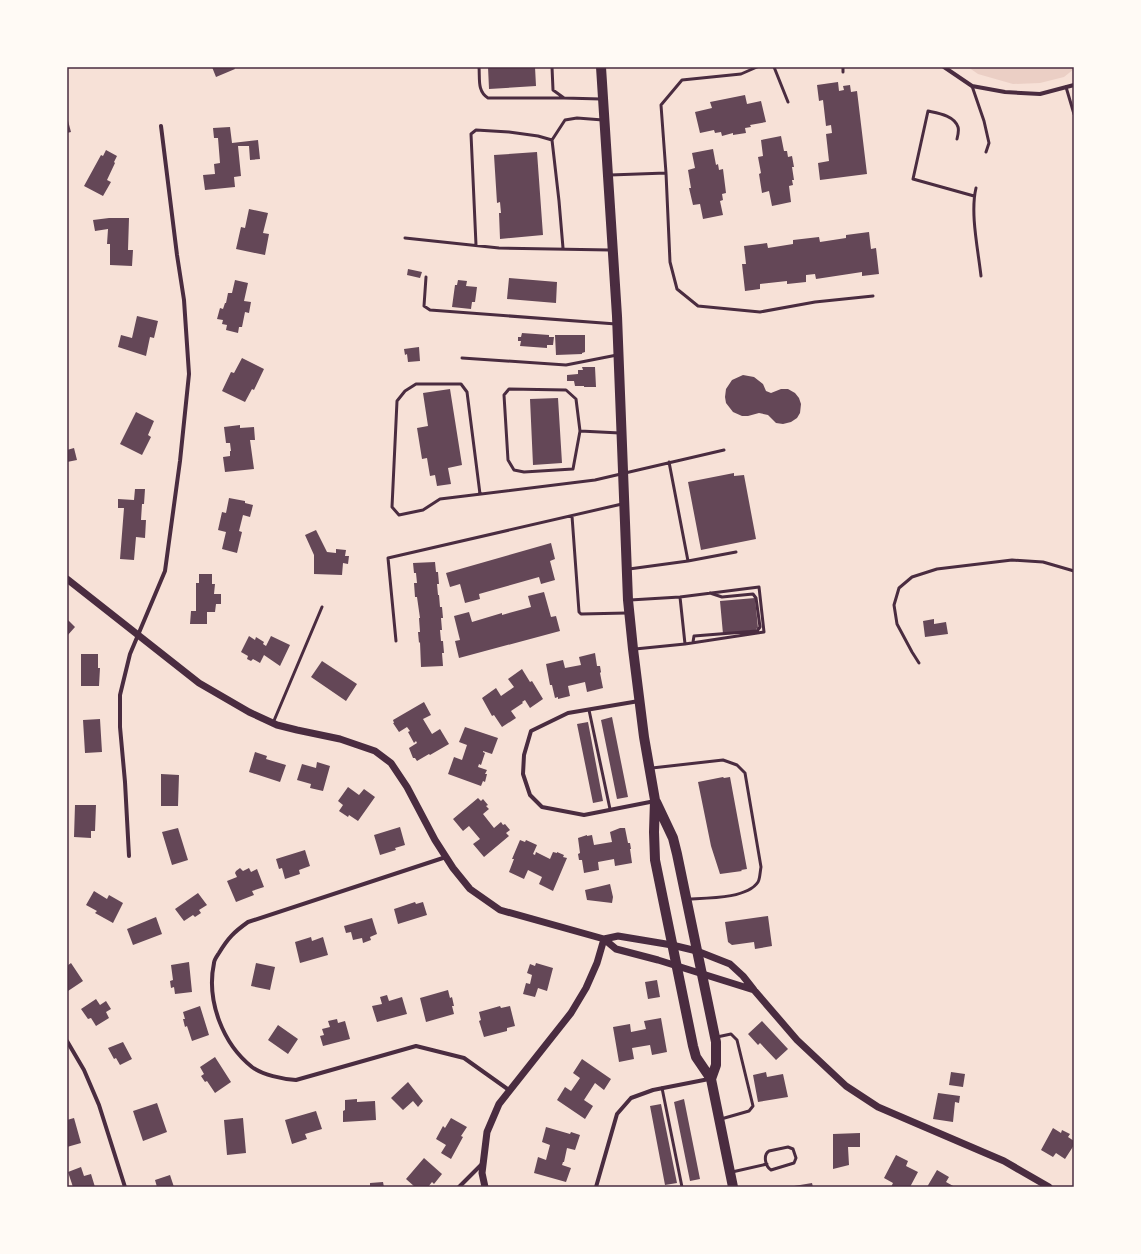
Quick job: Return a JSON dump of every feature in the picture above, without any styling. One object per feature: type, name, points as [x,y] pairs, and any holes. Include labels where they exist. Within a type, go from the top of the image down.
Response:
[{"type":"main road","points":[[601,67],[617,324],[628,600],[639,700],[655,800],[655,860],[696,1057],[711,1079],[732,1187]]},
{"type":"main road","points":[[655,800],[673,838],[715,1037],[717,1054],[716,1065],[711,1079]]},
{"type":"street","points":[[944,67],[972,86],[1005,92],[1040,94],[1074,85]]},
{"type":"street","points":[[129,856],[126,782],[120,727],[120,695],[130,654],[165,571],[180,461],[189,374],[184,300],[161,126]]},
{"type":"street","points":[[67,579],[199,683],[249,712],[273,723],[297,730],[340,739],[375,751],[391,763],[407,787],[435,840],[453,868],[470,889],[500,910],[604,939],[616,949],[702,973],[754,990]]},
{"type":"street","points":[[639,700],[568,713],[531,731],[524,755],[523,774],[530,795],[542,807],[584,814],[655,800]]},
{"type":"street","points":[[446,857],[248,922],[235,931],[227,940],[214,962],[212,988],[219,1022],[232,1047],[253,1068],[278,1078],[296,1080],[416,1046],[464,1058],[509,1090]]},
{"type":"street","points":[[604,939],[618,936],[672,945],[697,951],[730,964],[743,976],[797,1040],[846,1086],[878,1107],[1004,1161],[1049,1187]]},
{"type":"street","points":[[485,1187],[482,1173],[487,1132],[499,1104],[571,1013],[586,988],[598,963],[604,939]]},
{"type":"street","points":[[67,1041],[84,1070],[99,1105],[125,1187]]},
{"type":"street","points":[[596,1187],[617,1114],[631,1098],[653,1090],[711,1079]]},
{"type":"street","points":[[459,1187],[483,1163]]},
{"type":"lane","points":[[479,67],[480,87],[483,94],[488,98],[603,99]]},
{"type":"lane","points":[[552,67],[553,90],[564,98]]},
{"type":"lane","points":[[757,67],[741,74],[682,80],[661,105],[670,262],[677,289],[698,306],[760,312],[815,302],[873,296]]},
{"type":"lane","points":[[774,67],[788,102]]},
{"type":"lane","points":[[843,67],[843,72]]},
{"type":"lane","points":[[972,86],[984,121],[989,143],[986,152]]},
{"type":"lane","points":[[1066,87],[1074,114]]},
{"type":"lane","points":[[957,139],[959,128],[956,123],[945,115],[928,111],[913,179],[974,196]]},
{"type":"lane","points":[[563,248],[560,201],[552,140],[566,120],[577,118],[605,120]]},
{"type":"lane","points":[[476,245],[471,134],[476,130],[509,132],[538,136],[552,140]]},
{"type":"lane","points":[[608,175],[666,173]]},
{"type":"lane","points":[[976,188],[974,196],[974,215],[981,276]]},
{"type":"lane","points":[[405,238],[499,248],[612,250]]},
{"type":"lane","points":[[426,277],[424,306],[430,310],[617,324]]},
{"type":"lane","points":[[462,358],[566,365],[618,354]]},
{"type":"lane","points":[[480,494],[467,392],[461,384],[416,384],[405,391],[398,401],[392,507],[399,515],[423,510],[440,499],[595,480],[624,472],[724,450]]},
{"type":"lane","points":[[509,389],[566,390],[576,399],[580,431],[573,469],[524,472],[514,470],[508,460],[504,395],[509,389]]},
{"type":"lane","points":[[580,431],[622,433]]},
{"type":"lane","points":[[669,462],[688,561]]},
{"type":"lane","points":[[396,641],[388,558],[625,503]]},
{"type":"lane","points":[[572,516],[579,612],[581,614],[630,613]]},
{"type":"lane","points":[[627,569],[688,561],[736,552]]},
{"type":"lane","points":[[919,663],[897,624],[894,605],[899,588],[912,577],[937,569],[1012,560],[1042,562],[1074,571]]},
{"type":"lane","points":[[628,600],[759,587],[764,632],[685,644],[633,649]]},
{"type":"lane","points":[[693,642],[694,636],[757,631],[760,627],[756,598],[753,594],[722,597],[709,593]]},
{"type":"lane","points":[[680,596],[685,644]]},
{"type":"lane","points":[[273,723],[322,607]]},
{"type":"lane","points":[[589,710],[610,809]]},
{"type":"lane","points":[[649,768],[723,760],[737,765],[745,773],[761,867],[759,882],[752,889],[729,896],[686,899]]},
{"type":"lane","points":[[715,1037],[731,1034],[737,1040],[754,1106],[749,1111],[720,1119]]},
{"type":"lane","points":[[662,1088],[682,1187]]},
{"type":"lane","points":[[788,1147],[793,1149],[796,1158],[794,1163],[771,1170],[767,1167],[767,1164],[765,1155],[769,1151],[788,1147]]},
{"type":"lane","points":[[730,1173],[767,1164]]},
{"type":"shaded area","points":[[968,67],[1074,67],[1074,69],[1064,77],[1040,83],[1013,84],[978,74]]},
{"type":"building","points":[[212,67],[234,67],[235,69],[216,77]]},
{"type":"building","points":[[488,67],[535,67],[536,86],[489,89]]},
{"type":"building","points":[[838,82],[839,91],[844,90],[843,86],[850,85],[851,92],[857,91],[867,174],[820,180],[818,163],[829,161],[826,134],[832,133],[831,125],[826,126],[823,100],[819,101],[817,85]]},
{"type":"building","points":[[745,95],[747,104],[761,101],[766,122],[750,125],[751,127],[745,128],[746,133],[733,135],[733,133],[722,136],[721,132],[715,133],[714,130],[700,133],[695,112],[712,108],[710,102]]},
{"type":"building","points":[[67,117],[71,132],[67,133]]},
{"type":"building","points":[[230,127],[232,143],[258,140],[260,159],[250,160],[249,146],[238,146],[241,176],[234,177],[235,187],[205,190],[203,175],[215,174],[214,164],[220,163],[218,138],[214,138],[213,128]]},
{"type":"building","points":[[781,136],[784,151],[787,151],[788,157],[792,156],[794,180],[792,180],[793,185],[789,186],[791,202],[772,206],[769,191],[762,193],[759,174],[761,173],[758,157],[763,156],[761,140]]},
{"type":"building","points":[[713,149],[716,165],[718,164],[719,170],[723,169],[726,193],[722,194],[723,200],[720,201],[723,215],[703,219],[700,204],[693,205],[689,188],[691,188],[688,170],[695,168],[692,153]]},
{"type":"building","points":[[106,150],[117,156],[107,180],[111,182],[103,196],[84,186],[101,155],[103,156]]},
{"type":"building","points":[[537,152],[543,235],[500,239],[499,213],[501,213],[500,202],[497,203],[494,155]]},
{"type":"building","points":[[249,209],[268,213],[263,233],[269,234],[265,255],[236,249],[241,227],[245,228]]},
{"type":"building","points":[[129,218],[128,250],[133,250],[132,266],[110,265],[110,244],[107,244],[108,229],[95,231],[93,220]]},
{"type":"building","points":[[869,232],[871,249],[876,248],[879,274],[862,276],[862,272],[816,279],[815,274],[806,275],[806,282],[787,284],[787,281],[760,284],[760,289],[745,291],[742,264],[746,264],[744,246],[767,243],[768,248],[793,244],[793,240],[819,237],[820,242],[846,238],[846,235]]},
{"type":"building","points":[[408,269],[422,272],[420,278],[407,275]]},
{"type":"building","points":[[509,278],[557,282],[556,303],[507,299]]},
{"type":"building","points":[[235,280],[248,283],[244,301],[251,302],[249,313],[245,312],[242,327],[239,327],[238,333],[226,330],[227,325],[222,324],[223,320],[217,319],[220,308],[223,309],[226,303],[228,293],[232,293]]},
{"type":"building","points":[[458,280],[467,281],[466,286],[477,287],[475,302],[472,302],[471,309],[452,307],[455,285],[457,285]]},
{"type":"building","points":[[137,316],[158,321],[154,338],[150,337],[146,356],[118,347],[121,335],[132,338]]},
{"type":"building","points":[[522,333],[549,335],[549,337],[554,337],[553,345],[547,345],[547,348],[520,346],[521,341],[518,341],[518,337],[521,337]]},
{"type":"building","points":[[555,335],[585,335],[585,352],[582,354],[556,355]]},
{"type":"building","points":[[419,347],[420,361],[408,362],[407,354],[405,355],[404,349]]},
{"type":"building","points":[[242,358],[264,369],[254,390],[252,389],[245,402],[222,391],[231,372],[234,373]]},
{"type":"building","points":[[582,367],[595,367],[596,387],[575,386],[574,381],[567,381],[567,375],[578,374],[578,370],[583,370]]},
{"type":"building","points":[[743,375],[754,377],[763,384],[766,391],[771,393],[781,389],[788,389],[795,393],[801,404],[800,413],[797,418],[791,422],[783,424],[776,423],[768,415],[759,413],[742,416],[733,412],[726,403],[726,389],[732,380]]},
{"type":"building","points":[[450,389],[462,465],[448,468],[451,484],[437,486],[435,475],[430,476],[427,458],[422,459],[417,428],[428,426],[423,393]]},
{"type":"building","points":[[558,398],[562,463],[533,465],[530,399]]},
{"type":"building","points":[[136,412],[154,421],[148,435],[151,437],[142,455],[120,444]]},
{"type":"building","points":[[240,425],[240,428],[254,427],[255,440],[250,440],[254,469],[225,472],[223,457],[230,456],[231,451],[230,443],[226,443],[224,427]]},
{"type":"building","points":[[74,448],[77,460],[67,462],[67,450]]},
{"type":"building","points":[[734,473],[734,476],[744,475],[756,539],[701,550],[688,482]]},
{"type":"building","points":[[135,489],[145,489],[141,520],[146,520],[145,538],[136,537],[134,560],[120,559],[124,508],[118,508],[118,499],[134,500]]},
{"type":"building","points":[[229,498],[245,501],[245,503],[253,505],[250,517],[243,515],[239,531],[242,532],[237,553],[222,549],[226,532],[218,530],[222,512],[226,513]]},
{"type":"building","points":[[316,530],[327,552],[336,553],[336,549],[346,550],[345,556],[349,556],[348,564],[343,563],[342,575],[314,574],[314,555],[305,535]]},
{"type":"building","points":[[551,543],[555,559],[550,561],[555,580],[541,584],[539,577],[479,594],[480,599],[465,603],[460,584],[450,587],[446,573]]},
{"type":"building","points":[[435,562],[436,572],[438,572],[438,595],[440,607],[442,607],[443,618],[441,618],[442,630],[440,630],[444,653],[442,653],[443,666],[421,667],[418,632],[420,632],[420,618],[417,597],[415,597],[414,583],[417,583],[413,563]]},
{"type":"building","points":[[199,574],[212,574],[212,584],[215,584],[214,594],[221,594],[221,604],[216,604],[215,612],[207,612],[207,624],[190,624],[191,611],[196,611],[196,583],[199,583]]},
{"type":"building","points":[[544,592],[551,617],[556,616],[560,631],[459,658],[455,641],[460,640],[454,616],[469,612],[472,622],[502,613],[502,615],[531,607],[528,596]]},
{"type":"building","points":[[755,598],[758,628],[756,630],[723,634],[720,601]]},
{"type":"building","points":[[67,619],[75,627],[67,636]]},
{"type":"building","points":[[934,619],[934,624],[946,622],[948,634],[925,637],[923,621]]},
{"type":"building","points":[[249,636],[255,640],[256,637],[264,642],[263,644],[266,646],[271,636],[290,645],[280,666],[264,655],[260,663],[253,659],[251,661],[247,659],[248,656],[241,652]]},
{"type":"building","points":[[595,653],[597,666],[600,666],[603,688],[587,692],[585,682],[568,686],[570,696],[558,699],[558,697],[555,698],[552,685],[550,685],[546,664],[563,660],[565,668],[581,665],[579,657]]},
{"type":"building","points":[[81,654],[98,654],[98,668],[100,668],[99,686],[81,686]]},
{"type":"building","points":[[322,661],[357,684],[346,701],[311,677]]},
{"type":"building","points":[[522,669],[530,682],[532,681],[543,699],[530,708],[525,700],[522,702],[523,703],[511,711],[516,718],[502,727],[494,715],[492,716],[482,698],[496,688],[501,696],[514,687],[508,679]]},
{"type":"building","points":[[424,702],[431,715],[423,719],[432,734],[440,729],[449,744],[417,761],[413,758],[409,748],[417,743],[416,741],[414,743],[407,727],[399,732],[393,723],[393,720]]},
{"type":"building","points":[[612,717],[628,797],[617,799],[601,720]]},
{"type":"building","points":[[100,719],[102,752],[85,753],[83,720]]},
{"type":"building","points":[[588,722],[603,801],[593,803],[577,724]]},
{"type":"building","points":[[465,727],[498,738],[492,754],[483,751],[485,753],[481,765],[479,764],[478,767],[487,770],[485,774],[487,774],[485,782],[483,781],[481,786],[448,774],[454,757],[462,760],[467,745],[459,742]]},
{"type":"building","points":[[255,752],[267,756],[266,759],[286,765],[280,782],[249,772]]},
{"type":"building","points":[[317,762],[330,766],[323,791],[310,788],[311,784],[297,780],[302,764],[316,768]]},
{"type":"building","points":[[161,774],[179,775],[178,806],[161,806]]},
{"type":"building","points":[[730,777],[747,869],[720,874],[711,846],[698,782]]},
{"type":"building","points":[[348,787],[359,795],[364,789],[375,797],[358,821],[339,811],[343,805],[338,801]]},
{"type":"building","points":[[478,798],[481,801],[483,799],[488,805],[486,806],[489,809],[483,814],[494,828],[501,822],[510,830],[506,833],[509,836],[484,857],[473,844],[480,839],[469,826],[463,831],[453,819]]},
{"type":"building","points":[[75,805],[96,805],[95,831],[91,831],[91,838],[74,837]]},
{"type":"building","points":[[400,827],[405,845],[395,848],[396,850],[380,855],[374,835]]},
{"type":"building","points":[[178,828],[188,860],[172,865],[162,832]]},
{"type":"building","points":[[620,828],[625,828],[628,843],[630,843],[632,863],[615,866],[614,859],[598,862],[599,870],[584,873],[582,860],[579,860],[578,854],[580,853],[578,838],[592,835],[594,845],[612,842],[610,832]]},
{"type":"building","points":[[520,840],[525,842],[526,840],[537,845],[533,854],[535,855],[536,852],[550,859],[553,852],[557,852],[564,855],[563,857],[567,858],[553,891],[539,884],[542,877],[528,870],[524,879],[509,872],[514,859],[512,859]]},
{"type":"building","points":[[305,850],[310,866],[299,870],[300,874],[285,879],[282,868],[279,869],[276,859]]},
{"type":"building","points":[[240,868],[243,871],[249,868],[251,872],[257,869],[264,887],[252,891],[254,895],[236,902],[227,881],[237,877],[235,873]]},
{"type":"building","points":[[610,884],[613,897],[612,903],[587,900],[585,890]]},
{"type":"building","points":[[94,891],[107,899],[109,895],[123,903],[113,923],[95,913],[97,911],[86,905]]},
{"type":"building","points":[[198,893],[207,905],[199,910],[201,913],[195,917],[193,915],[184,921],[175,909]]},
{"type":"building","points":[[415,902],[416,904],[423,902],[427,915],[398,924],[394,909]]},
{"type":"building","points":[[768,916],[772,946],[755,949],[754,942],[732,945],[728,942],[725,922]]},
{"type":"building","points":[[156,917],[162,934],[133,945],[127,929]]},
{"type":"building","points":[[372,918],[377,934],[370,937],[371,940],[363,943],[362,938],[353,940],[351,932],[346,933],[344,926]]},
{"type":"building","points":[[311,937],[312,941],[323,937],[328,955],[300,963],[295,942]]},
{"type":"building","points":[[189,962],[192,992],[175,994],[174,987],[171,988],[170,981],[173,980],[171,965]]},
{"type":"building","points":[[71,963],[83,981],[68,991],[67,966]]},
{"type":"building","points":[[256,963],[275,967],[270,990],[251,986]]},
{"type":"building","points":[[536,963],[553,968],[547,991],[538,988],[535,997],[523,994],[526,983],[530,984],[532,975],[527,973],[530,964],[535,966]]},
{"type":"building","points":[[657,980],[660,997],[648,999],[645,982]]},
{"type":"building","points":[[448,990],[450,998],[452,997],[454,1014],[426,1022],[420,998]]},
{"type":"building","points":[[387,995],[389,1001],[402,997],[407,1014],[377,1022],[372,1006],[382,1004],[380,997]]},
{"type":"building","points":[[96,999],[100,1005],[106,1001],[111,1009],[106,1012],[109,1018],[96,1026],[91,1018],[88,1019],[81,1009]]},
{"type":"building","points":[[200,1006],[209,1035],[192,1041],[187,1026],[185,1027],[183,1012]]},
{"type":"building","points":[[500,1006],[501,1008],[510,1006],[515,1026],[507,1028],[507,1031],[484,1037],[479,1021],[481,1020],[479,1012]]},
{"type":"building","points":[[661,1018],[667,1052],[652,1055],[650,1045],[632,1048],[634,1059],[619,1062],[613,1027],[630,1024],[631,1032],[646,1029],[644,1021]]},
{"type":"building","points":[[337,1019],[338,1023],[345,1021],[350,1039],[323,1046],[320,1036],[324,1035],[322,1029],[330,1027],[328,1021]]},
{"type":"building","points":[[762,1021],[788,1049],[776,1060],[760,1043],[758,1045],[748,1034]]},
{"type":"building","points":[[278,1025],[298,1039],[288,1054],[268,1040]]},
{"type":"building","points":[[123,1042],[132,1059],[120,1065],[116,1058],[114,1059],[108,1048]]},
{"type":"building","points":[[215,1057],[231,1082],[215,1093],[207,1081],[205,1082],[201,1076],[204,1074],[200,1067]]},
{"type":"building","points":[[582,1059],[611,1079],[604,1090],[595,1083],[584,1100],[593,1106],[585,1119],[557,1100],[565,1087],[571,1091],[580,1078],[573,1073]]},
{"type":"building","points":[[766,1072],[767,1077],[783,1074],[788,1097],[758,1102],[753,1075]]},
{"type":"building","points":[[951,1072],[965,1074],[963,1087],[949,1085]]},
{"type":"building","points":[[408,1082],[423,1101],[418,1107],[413,1101],[403,1110],[391,1098]]},
{"type":"building","points":[[938,1093],[960,1096],[959,1103],[955,1102],[953,1122],[933,1119]]},
{"type":"building","points":[[357,1099],[357,1102],[375,1101],[376,1120],[343,1122],[345,1100]]},
{"type":"building","points":[[684,1099],[700,1179],[690,1181],[674,1102]]},
{"type":"building","points":[[157,1103],[167,1132],[143,1141],[133,1111]]},
{"type":"building","points":[[661,1104],[677,1183],[665,1185],[650,1106]]},
{"type":"building","points":[[316,1111],[322,1129],[305,1134],[307,1139],[292,1144],[285,1120]]},
{"type":"building","points":[[74,1118],[81,1143],[67,1147],[67,1120]]},
{"type":"building","points":[[243,1118],[246,1153],[227,1155],[224,1120]]},
{"type":"building","points":[[451,1118],[467,1127],[461,1136],[463,1137],[451,1159],[441,1153],[446,1145],[436,1139],[443,1126],[445,1128]]},
{"type":"building","points":[[546,1127],[570,1134],[571,1132],[580,1135],[575,1150],[567,1148],[562,1165],[571,1168],[566,1182],[534,1173],[538,1157],[546,1160],[550,1145],[542,1142]]},
{"type":"building","points":[[1053,1128],[1061,1133],[1062,1130],[1070,1134],[1068,1137],[1074,1141],[1074,1145],[1065,1159],[1056,1153],[1053,1157],[1041,1150]]},
{"type":"building","points":[[860,1133],[860,1147],[848,1147],[849,1165],[833,1169],[833,1134]]},
{"type":"building","points":[[896,1155],[908,1161],[906,1166],[918,1172],[910,1187],[891,1187],[893,1183],[884,1178]]},
{"type":"building","points":[[424,1158],[442,1174],[434,1184],[432,1182],[428,1187],[415,1187],[406,1179]]},
{"type":"building","points":[[81,1167],[84,1176],[91,1174],[95,1187],[73,1187],[68,1172]]},
{"type":"building","points":[[937,1170],[949,1177],[946,1182],[955,1187],[927,1187]]},
{"type":"building","points":[[170,1175],[174,1187],[157,1187],[155,1180]]},
{"type":"building","points":[[383,1182],[384,1187],[370,1187],[370,1183]]},
{"type":"building","points":[[812,1183],[813,1187],[794,1187],[794,1186]]}]
